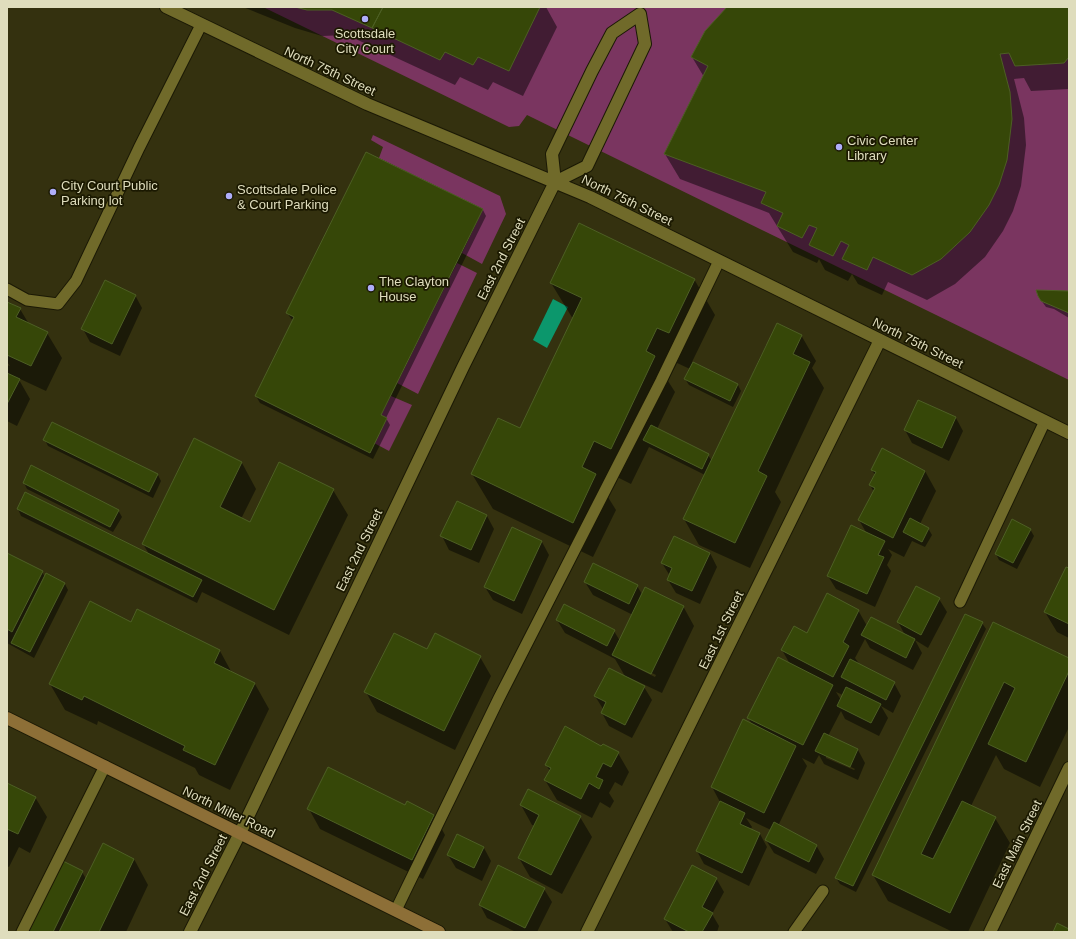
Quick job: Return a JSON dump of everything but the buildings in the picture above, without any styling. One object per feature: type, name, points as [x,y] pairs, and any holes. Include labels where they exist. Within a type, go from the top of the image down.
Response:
[{"type":"street","name":"North 75th Street","points":[[166,7],[367,104],[555,182],[720,260],[1069,433]]},
{"type":"street","points":[[640,14],[645,44],[587,166],[555,182],[552,154],[592,71],[612,33],[640,14]]},
{"type":"street","name":"East 2nd Street","points":[[190,932],[240,833],[459,374],[555,182]]},
{"type":"street","name":"East 1st Street","points":[[587,932],[880,340]]},
{"type":"street","name":"North Miller Road","points":[[7,718],[439,932]]},
{"type":"street","name":"East Main Street","points":[[990,932],[1065,787],[1069,768]]},
{"type":"lane","points":[[7,289],[27,300],[58,304],[76,281],[139,148],[201,25]]},
{"type":"lane","points":[[396,910],[499,698],[661,381],[720,260]]},
{"type":"lane","points":[[960,602],[1044,421]]},
{"type":"lane","points":[[22,932],[105,766]]},
{"type":"lane","points":[[794,932],[823,891]]},
{"type":"shaded area","points":[[263,7],[1069,7],[1069,380],[527,115],[519,126],[509,127]]},
{"type":"shaded area","points":[[373,135],[500,196],[506,214],[482,264],[462,253],[483,209],[379,158],[383,147],[371,140]]},
{"type":"shaded area","points":[[457,263],[477,273],[418,394],[397,383]]},
{"type":"shaded area","points":[[553,299],[568,307],[547,348],[533,340]]},
{"type":"shaded area","points":[[391,396],[412,405],[389,451],[374,443],[387,418],[381,415]]},
{"type":"place","name":"Scottsdale City Court","points":[[365,19]]},
{"type":"place","name":"Civic Center Library","points":[[839,147]]},
{"type":"place","name":"City Court Public Parking lot","points":[[53,192]]},
{"type":"place","name":"Scottsdale Police & Court Parking","points":[[229,196]]},
{"type":"place","name":"The Clayton House","points":[[371,288]]}]
